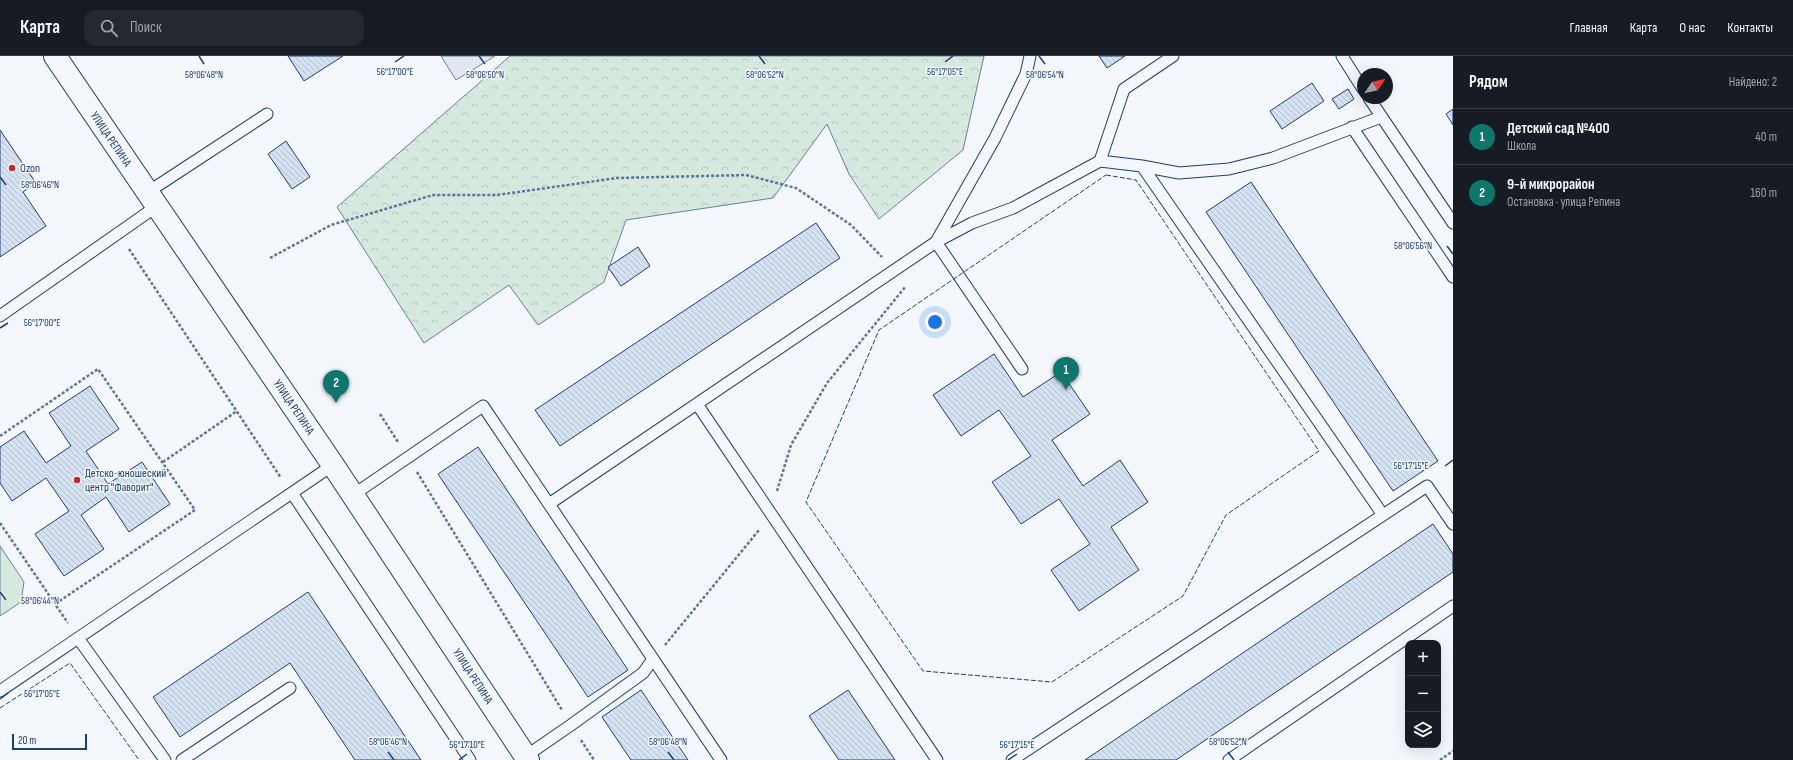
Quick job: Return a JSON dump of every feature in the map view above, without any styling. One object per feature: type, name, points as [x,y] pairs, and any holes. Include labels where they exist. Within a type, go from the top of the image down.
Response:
[{"type":"street","name":"УЛИЦА РЕПИНА","points":[[55,56],[333,465],[527,758]]},
{"type":"lane","points":[[936,242],[995,138],[1026,74],[1030,56]]},
{"type":"lane","points":[[1100,161],[1124,89],[1173,56]]},
{"type":"lane","points":[[1342,56],[1357,80]]},
{"type":"lane","points":[[1373,104],[1453,223]]},
{"type":"lane","points":[[0,316],[118,234],[152,199],[267,114]]},
{"type":"lane","points":[[549,504],[936,242],[972,223],[1013,208],[1100,161],[1142,166],[1178,174],[1229,169],[1273,158],[1381,117]]},
{"type":"lane","points":[[1352,127],[1453,277]]},
{"type":"lane","points":[[1142,166],[1383,515]]},
{"type":"lane","points":[[936,242],[1022,369]]},
{"type":"lane","points":[[697,404],[937,760]]},
{"type":"lane","points":[[353,495],[483,406],[721,760]]},
{"type":"lane","points":[[0,691],[333,465]]},
{"type":"lane","points":[[1012,760],[1427,486],[1453,524]]},
{"type":"lane","points":[[292,493],[470,760]]},
{"type":"lane","points":[[1229,760],[1453,606]]},
{"type":"lane","points":[[78,638],[165,760]]},
{"type":"lane","points":[[527,758],[643,673],[653,659]]},
{"type":"lane","points":[[182,760],[290,688]]},
{"type":"path","points":[[270,258],[331,225],[433,195],[497,194],[617,178],[746,175],[796,188],[852,225],[894,271]]},
{"type":"path","points":[[118,234],[292,493]]},
{"type":"path","points":[[653,659],[762,527],[771,513],[792,445],[827,383],[908,283]]},
{"type":"path","points":[[0,436],[98,369],[195,510],[56,604]]},
{"type":"path","points":[[163,462],[237,411]]},
{"type":"path","points":[[380,414],[571,726],[594,760]]},
{"type":"path","points":[[0,523],[78,638]]},
{"type":"path","points":[[1440,760],[1453,751]]},
{"type":"green space","points":[[510,56],[984,56],[963,150],[879,219],[849,174],[827,124],[773,198],[626,220],[604,282],[538,325],[509,285],[424,343],[337,207]]},
{"type":"green space","points":[[0,546],[24,582],[21,602],[0,616]]},
{"type":"shaded area","points":[[441,56],[495,56],[456,80]]},
{"type":"building","points":[[288,56],[343,56],[304,81]]},
{"type":"building","points":[[1099,56],[1125,56],[1107,68]]},
{"type":"building","points":[[1312,83],[1324,101],[1282,129],[1270,111]]},
{"type":"building","points":[[1348,89],[1354,99],[1339,109],[1332,99]]},
{"type":"building","points":[[1453,109],[1453,125],[1446,114]]},
{"type":"building","points":[[0,130],[36,183],[23,192],[46,226],[0,257]]},
{"type":"building","points":[[286,141],[310,177],[292,189],[268,154]]},
{"type":"building","points":[[1251,182],[1438,461],[1393,491],[1206,212]]},
{"type":"building","points":[[816,223],[840,258],[560,446],[535,410]]},
{"type":"building","points":[[638,247],[650,266],[621,286],[608,267]]},
{"type":"building","points":[[994,354],[1023,397],[1061,372],[1090,414],[1052,440],[1083,486],[1120,460],[1148,502],[1111,527],[1139,570],[1079,611],[1051,570],[1090,544],[1059,499],[1021,524],[992,482],[1031,456],[999,410],[961,436],[933,395]]},
{"type":"building","name":"Детско-юношеский центр \"Фаворит\"","points":[[90,386],[119,429],[86,451],[108,484],[142,462],[170,504],[129,532],[106,497],[81,515],[104,549],[64,576],[35,534],[69,511],[46,478],[12,501],[0,483],[0,447],[24,431],[46,463],[71,446],[49,413]]},
{"type":"building","points":[[478,447],[628,670],[588,697],[438,474]]},
{"type":"building","points":[[1433,524],[1453,554],[1453,572],[1176,760],[1085,760]]},
{"type":"building","points":[[308,592],[421,760],[355,760],[290,663],[180,737],[153,697]]},
{"type":"building","points":[[641,690],[688,760],[631,760],[602,717]]},
{"type":"building","points":[[848,690],[895,760],[839,760],[809,716]]},
{"type":"fence","points":[[1106,175],[1136,180],[1319,451],[1226,515],[1183,596],[1052,682],[923,671],[806,502],[879,330],[1106,175]]},
{"type":"fence","points":[[0,708],[70,663],[139,760]]},
{"type":"place","name":"Ozon","points":[[12,168]]},
{"type":"place","name":"Детский сад №400","points":[[1066,390]]},
{"type":"place","name":"9-й микрорайон","points":[[336,403]]},
{"type":"place","name":"Детско-юношеский центр \"Фаворит\"","points":[[77,480]]}]
